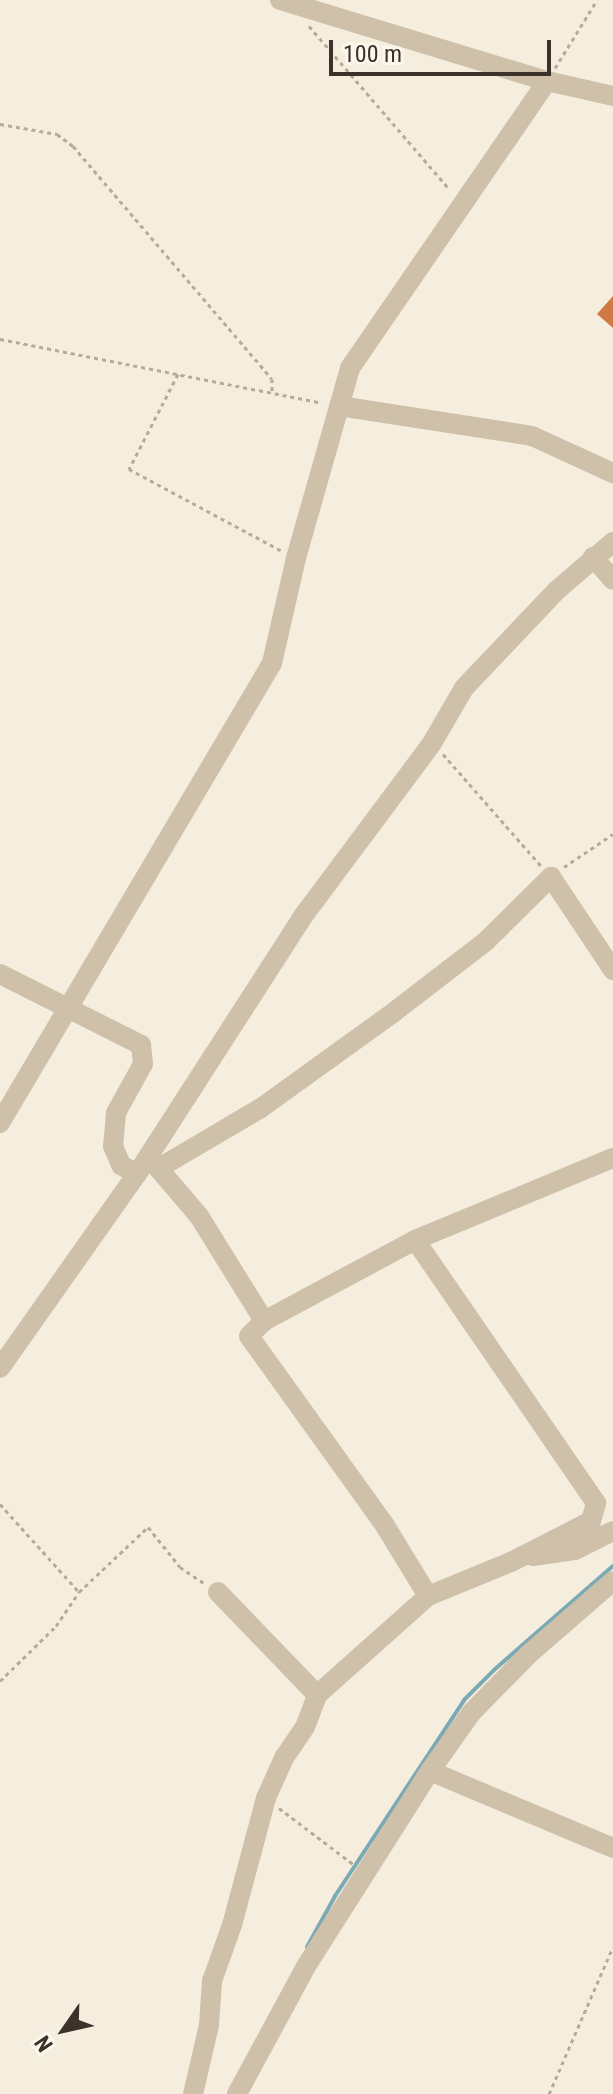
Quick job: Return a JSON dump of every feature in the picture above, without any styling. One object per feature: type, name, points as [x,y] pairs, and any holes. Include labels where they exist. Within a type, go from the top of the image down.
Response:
[{"type":"street","points":[[280,0],[547,81],[613,96]]},
{"type":"street","points":[[0,1123],[272,663],[296,558],[350,368],[547,81]]},
{"type":"street","points":[[339,406],[532,436],[613,473]]},
{"type":"street","points":[[0,1368],[148,1166],[304,915],[432,743],[464,688],[593,557],[613,542]]},
{"type":"street","points":[[593,557],[613,580]]},
{"type":"street","points":[[0,974],[141,1045],[143,1064],[116,1113],[113,1146],[121,1165],[148,1166],[261,1108],[485,942],[551,877],[613,970]]},
{"type":"street","points":[[428,1596],[384,1524],[249,1336],[264,1321],[415,1240],[613,1158]]},
{"type":"street","points":[[148,1166],[199,1216],[264,1321]]},
{"type":"street","points":[[193,2094],[209,2025],[212,1981],[232,1925],[266,1798],[284,1758],[305,1727],[317,1695],[428,1596],[517,1559],[591,1521],[596,1503],[415,1240]]},
{"type":"street","points":[[517,1559],[575,1550],[613,1531]]},
{"type":"street","points":[[237,2094],[305,1968],[430,1771],[472,1712],[529,1654],[613,1581]]},
{"type":"street","points":[[218,1592],[317,1695]]},
{"type":"street","points":[[430,1771],[613,1848]]},
{"type":"path","points":[[547,81],[597,0]]},
{"type":"path","points":[[301,8],[309,27],[462,204]]},
{"type":"path","points":[[0,124],[57,134],[73,146],[272,379],[272,393]]},
{"type":"path","points":[[0,339],[339,406]]},
{"type":"path","points":[[178,374],[129,469],[296,558]]},
{"type":"path","points":[[432,743],[551,877],[613,834]]},
{"type":"path","points":[[0,1504],[79,1592]]},
{"type":"path","points":[[0,1681],[56,1626],[79,1592],[148,1527],[180,1567],[218,1592]]},
{"type":"path","points":[[266,1798],[366,1873]]},
{"type":"path","points":[[549,2094],[613,1947]]},
{"type":"building","points":[[613,296],[613,328],[597,314]]},
{"type":"waterway","points":[[307,1947],[335,1896],[464,1700],[613,1566]]}]
